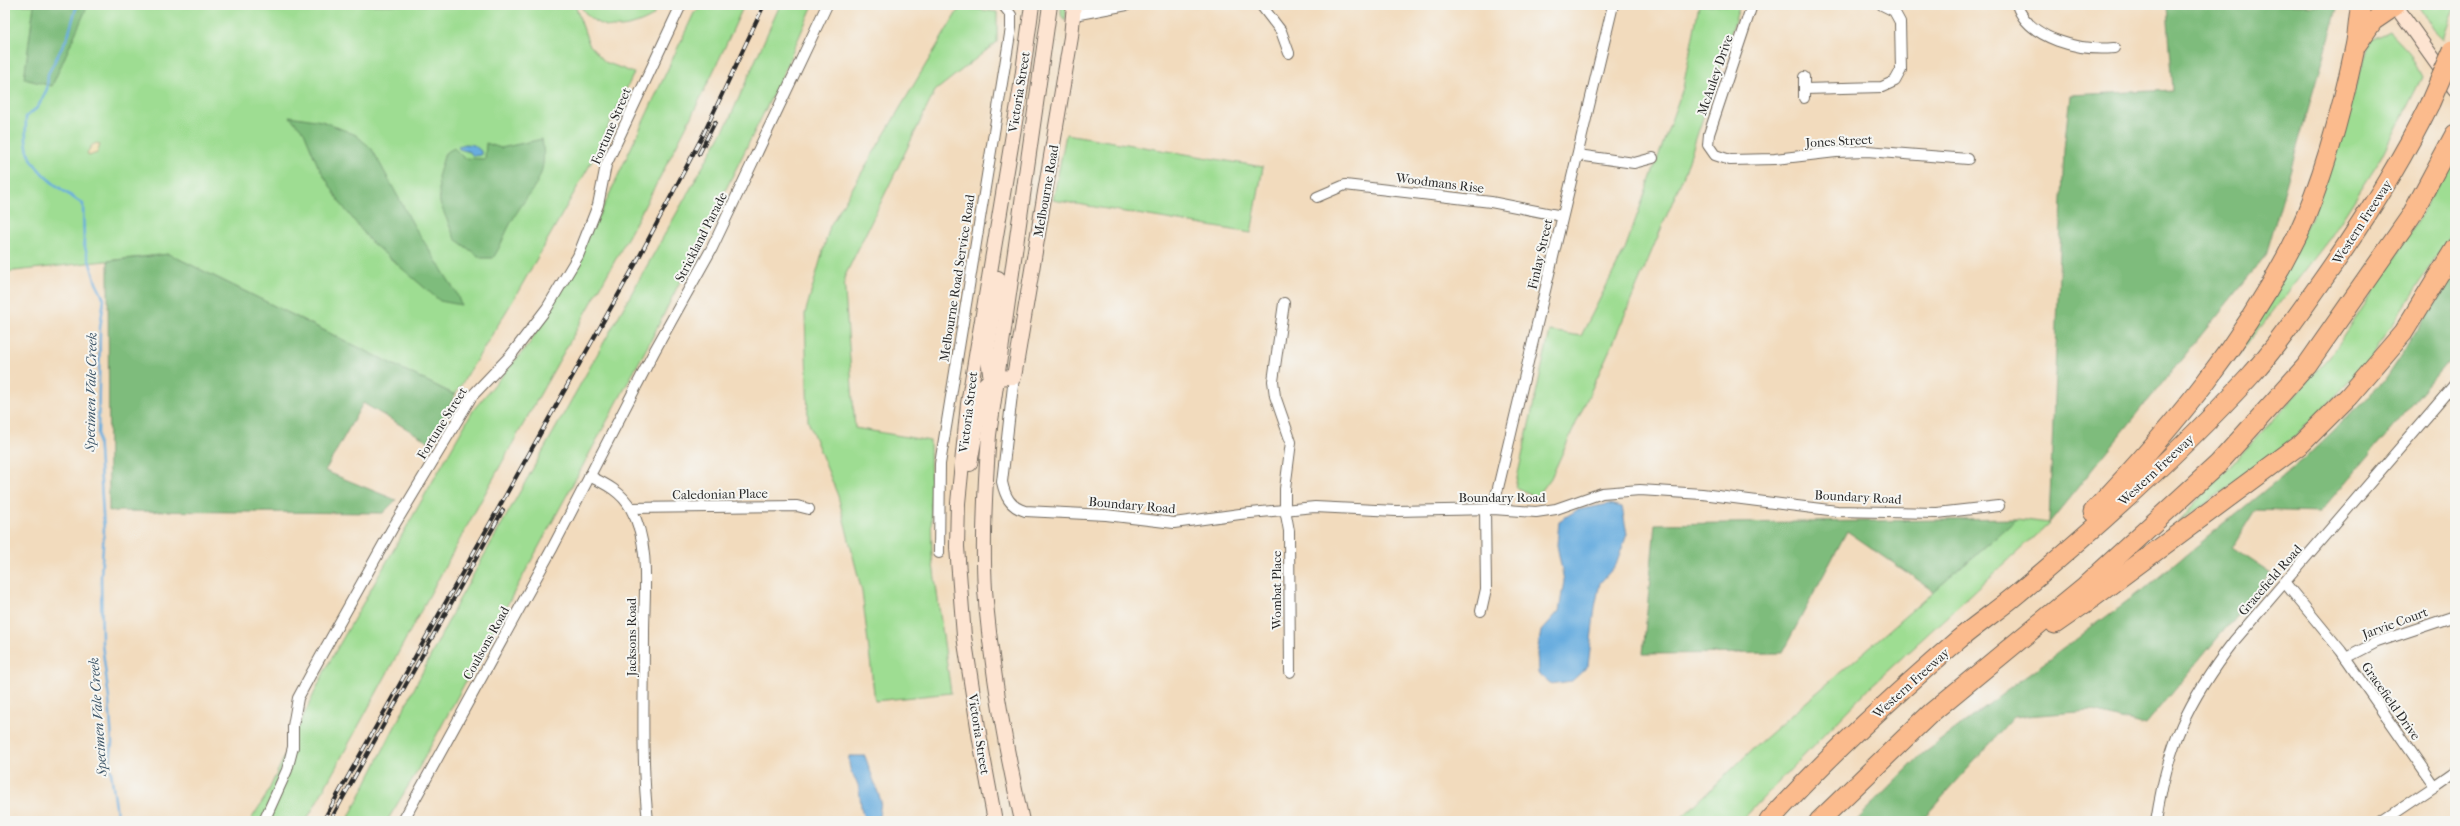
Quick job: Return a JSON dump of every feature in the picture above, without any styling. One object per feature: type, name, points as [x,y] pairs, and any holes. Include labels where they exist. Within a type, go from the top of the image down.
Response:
[{"type":"highway","points":[[2016,595],[2145,457],[2183,414],[2239,338],[2298,234],[2309,205],[2336,124],[2356,45],[2361,5]]},
{"type":"highway","points":[[2356,45],[2373,21],[2399,7]]},
{"type":"highway","name":"Western Freeway","points":[[1769,821],[1806,779],[1904,688],[1959,640],[2016,595],[2132,493],[2194,434],[2252,374],[2288,329],[2376,203],[2430,103],[2454,48]]},
{"type":"highway","points":[[1819,821],[1960,687],[2085,586],[2218,464],[2307,366],[2411,216],[2454,135]]},
{"type":"highway","points":[[1960,687],[2092,600],[2302,443],[2349,396],[2403,333],[2453,250]]},
{"type":"main road","points":[[1027,5],[1027,39]]},
{"type":"main road","name":"Victoria Street","points":[[995,821],[970,681],[960,594],[957,539],[960,479],[968,404],[1021,86],[1032,5]]},
{"type":"main road","name":"Victoria Street","points":[[1022,821],[997,687],[985,590],[986,473],[989,435],[1050,5]]},
{"type":"main road","points":[[2399,7],[2455,89]]},
{"type":"main road","name":"Melbourne Road","points":[[1014,377],[1074,10]]},
{"type":"main road","points":[[998,378],[992,374],[988,368],[987,353],[1021,86]]},
{"type":"main road","points":[[957,539],[982,394],[986,382],[991,378],[1014,377]]},
{"type":"street","name":"Fortune Street","points":[[264,821],[287,770],[293,747],[293,726],[298,698],[392,529],[472,396],[511,355],[547,308],[578,256],[598,205],[606,165],[681,5]]},
{"type":"street","name":"Strickland Parade","points":[[589,476],[721,230],[827,5]]},
{"type":"street","points":[[1074,10],[1127,5]]},
{"type":"street","points":[[1261,5],[1281,31],[1290,53]]},
{"type":"street","name":"Finlay Street","points":[[1481,611],[1486,589],[1489,509],[1578,155],[1613,5]]},
{"type":"street","name":"McAuley Drive","points":[[1713,153],[1708,145],[1709,134],[1752,5]]},
{"type":"street","points":[[1804,77],[1804,93],[1882,87],[1895,81],[1901,70],[1900,22],[1895,13],[1882,5]]},
{"type":"street","points":[[2016,5],[2026,23],[2041,33],[2088,48],[2114,48]]},
{"type":"street","name":"Melbourne Road Service Road","points":[[939,553],[940,464],[1011,28],[1012,19],[1005,7]]},
{"type":"street","name":"Jones Street","points":[[1713,153],[1721,158],[1730,160],[1780,158],[1842,151],[1876,151],[1968,159]]},
{"type":"street","points":[[1578,155],[1634,163],[1653,158]]},
{"type":"street","name":"Woodmans Rise","points":[[1317,197],[1345,185],[1500,203],[1562,216]]},
{"type":"street","name":"Wombat Place","points":[[1284,303],[1273,380],[1275,396],[1291,442],[1285,508],[1289,531],[1290,672]]},
{"type":"street","name":"Melbourne Road","points":[[1007,498],[1002,482],[1002,470],[1014,377]]},
{"type":"street","name":"Gracefield Road","points":[[2156,821],[2170,757],[2192,702],[2204,682],[2234,641],[2455,384]]},
{"type":"street","name":"Jacksons Road","points":[[589,476],[617,492],[631,508],[639,530],[643,557],[644,735],[648,821]]},
{"type":"street","name":"Coulsons Road","points":[[404,821],[553,546],[589,476]]},
{"type":"street","name":"Boundary Road","points":[[1007,498],[1016,508],[1025,511],[1106,515],[1159,523],[1174,523],[1285,508],[1324,507],[1396,511],[1489,509],[1541,512],[1556,509],[1602,493],[1640,490],[1702,494],[1837,511],[1937,513],[1999,506]]},
{"type":"street","name":"Caledonian Place","points":[[631,508],[797,506],[809,509]]},
{"type":"street","name":"Gracefield Drive","points":[[2285,583],[2346,658],[2435,786]]},
{"type":"street","name":"Jarvie Court","points":[[2346,658],[2372,644],[2455,616]]},
{"type":"street","points":[[2383,821],[2455,772]]},
{"type":"green space","points":[[5,5],[575,5],[589,44],[605,62],[634,73],[591,163],[515,297],[455,395],[169,254],[5,272]]},
{"type":"green space","points":[[34,5],[88,5],[52,86],[24,79]]},
{"type":"green space","points":[[580,5],[657,5],[653,16],[643,21],[623,27],[613,27],[595,21]]},
{"type":"green space","points":[[703,5],[744,5],[692,116],[664,170],[491,482],[325,787],[306,821],[250,821],[266,796],[326,668],[474,409],[530,343],[602,210],[694,13]]},
{"type":"green space","points":[[780,5],[813,5],[783,74],[651,340],[416,773],[387,821],[347,821],[459,600],[729,120]]},
{"type":"green space","points":[[1061,5],[1067,5],[1065,21],[1061,15]]},
{"type":"green space","points":[[1699,5],[1740,5],[1685,172],[1616,336],[1551,478],[1537,497],[1515,487],[1550,331],[1581,336],[1625,249],[1683,88]]},
{"type":"green space","points":[[2338,5],[2266,255],[2049,523],[2064,149],[2070,95],[2173,90],[2167,6]]},
{"type":"green space","points":[[2419,5],[2455,5],[2443,39],[2434,30]]},
{"type":"green space","points":[[960,7],[997,12],[997,42],[935,91],[844,278],[855,428],[930,441],[932,557],[951,693],[875,701],[862,592],[838,496],[808,421],[805,314],[830,226]]},
{"type":"green space","points":[[2389,31],[2409,52],[2422,77],[2382,157],[2330,238],[2239,355],[2283,276],[2316,205],[2371,40]]},
{"type":"green space","points":[[289,116],[322,121],[356,135],[372,149],[414,226],[456,292],[461,305],[440,301],[371,242],[341,204],[318,166],[304,132]]},
{"type":"green space","points":[[1066,134],[1263,167],[1251,233],[1053,200]]},
{"type":"green space","points":[[542,139],[544,153],[543,164],[541,174],[537,182],[513,219],[493,258],[481,258],[455,239],[440,203],[438,177],[445,153],[454,148],[464,158],[485,159],[486,143],[501,148]]},
{"type":"green space","points":[[2455,158],[2455,227],[2372,357],[2329,403],[2271,459],[2177,522],[2274,419],[2334,351],[2385,274]]},
{"type":"green space","points":[[169,254],[455,395],[431,443],[363,403],[325,471],[396,500],[383,513],[109,511],[108,261]]},
{"type":"green space","points":[[2455,273],[2455,353],[2320,512],[2255,510],[2232,547],[2271,573],[2146,725],[2090,711],[2014,717],[1921,821],[1856,821],[1922,754],[2154,581],[2303,459],[2383,382]]},
{"type":"green space","points":[[2017,519],[2049,523],[1871,686],[1741,821],[1678,821],[1759,743]]},
{"type":"green space","points":[[2017,519],[1934,591],[1847,531],[1782,653],[1643,654],[1655,524]]},
{"type":"sand","points":[[97,143],[100,145],[97,153],[89,156],[87,153],[92,145]]},
{"type":"water","points":[[466,144],[474,145],[481,151],[481,155],[473,156],[470,152],[459,149],[458,146]]},
{"type":"water","points":[[1609,504],[1622,507],[1627,534],[1616,565],[1600,583],[1595,607],[1588,666],[1572,681],[1550,684],[1538,673],[1537,653],[1541,631],[1559,611],[1564,581],[1557,545],[1559,521],[1577,510]]},
{"type":"water","points":[[849,756],[865,756],[881,801],[879,817],[864,818],[858,784],[851,771]]},
{"type":"waterway","name":"Specimen Vale Creek","points":[[77,5],[68,36],[48,74],[47,89],[38,107],[26,117],[26,140],[29,154],[38,169],[52,182],[83,204],[84,244],[96,283],[104,299],[100,328],[98,435],[104,530],[101,577],[102,644],[109,699],[112,743],[110,765],[118,821]]},
{"type":"railway","points":[[323,821],[636,263],[703,135],[764,5]]},
{"type":"railway","points":[[699,154],[715,122]]},
{"type":"railway","points":[[330,821],[503,510]]}]
